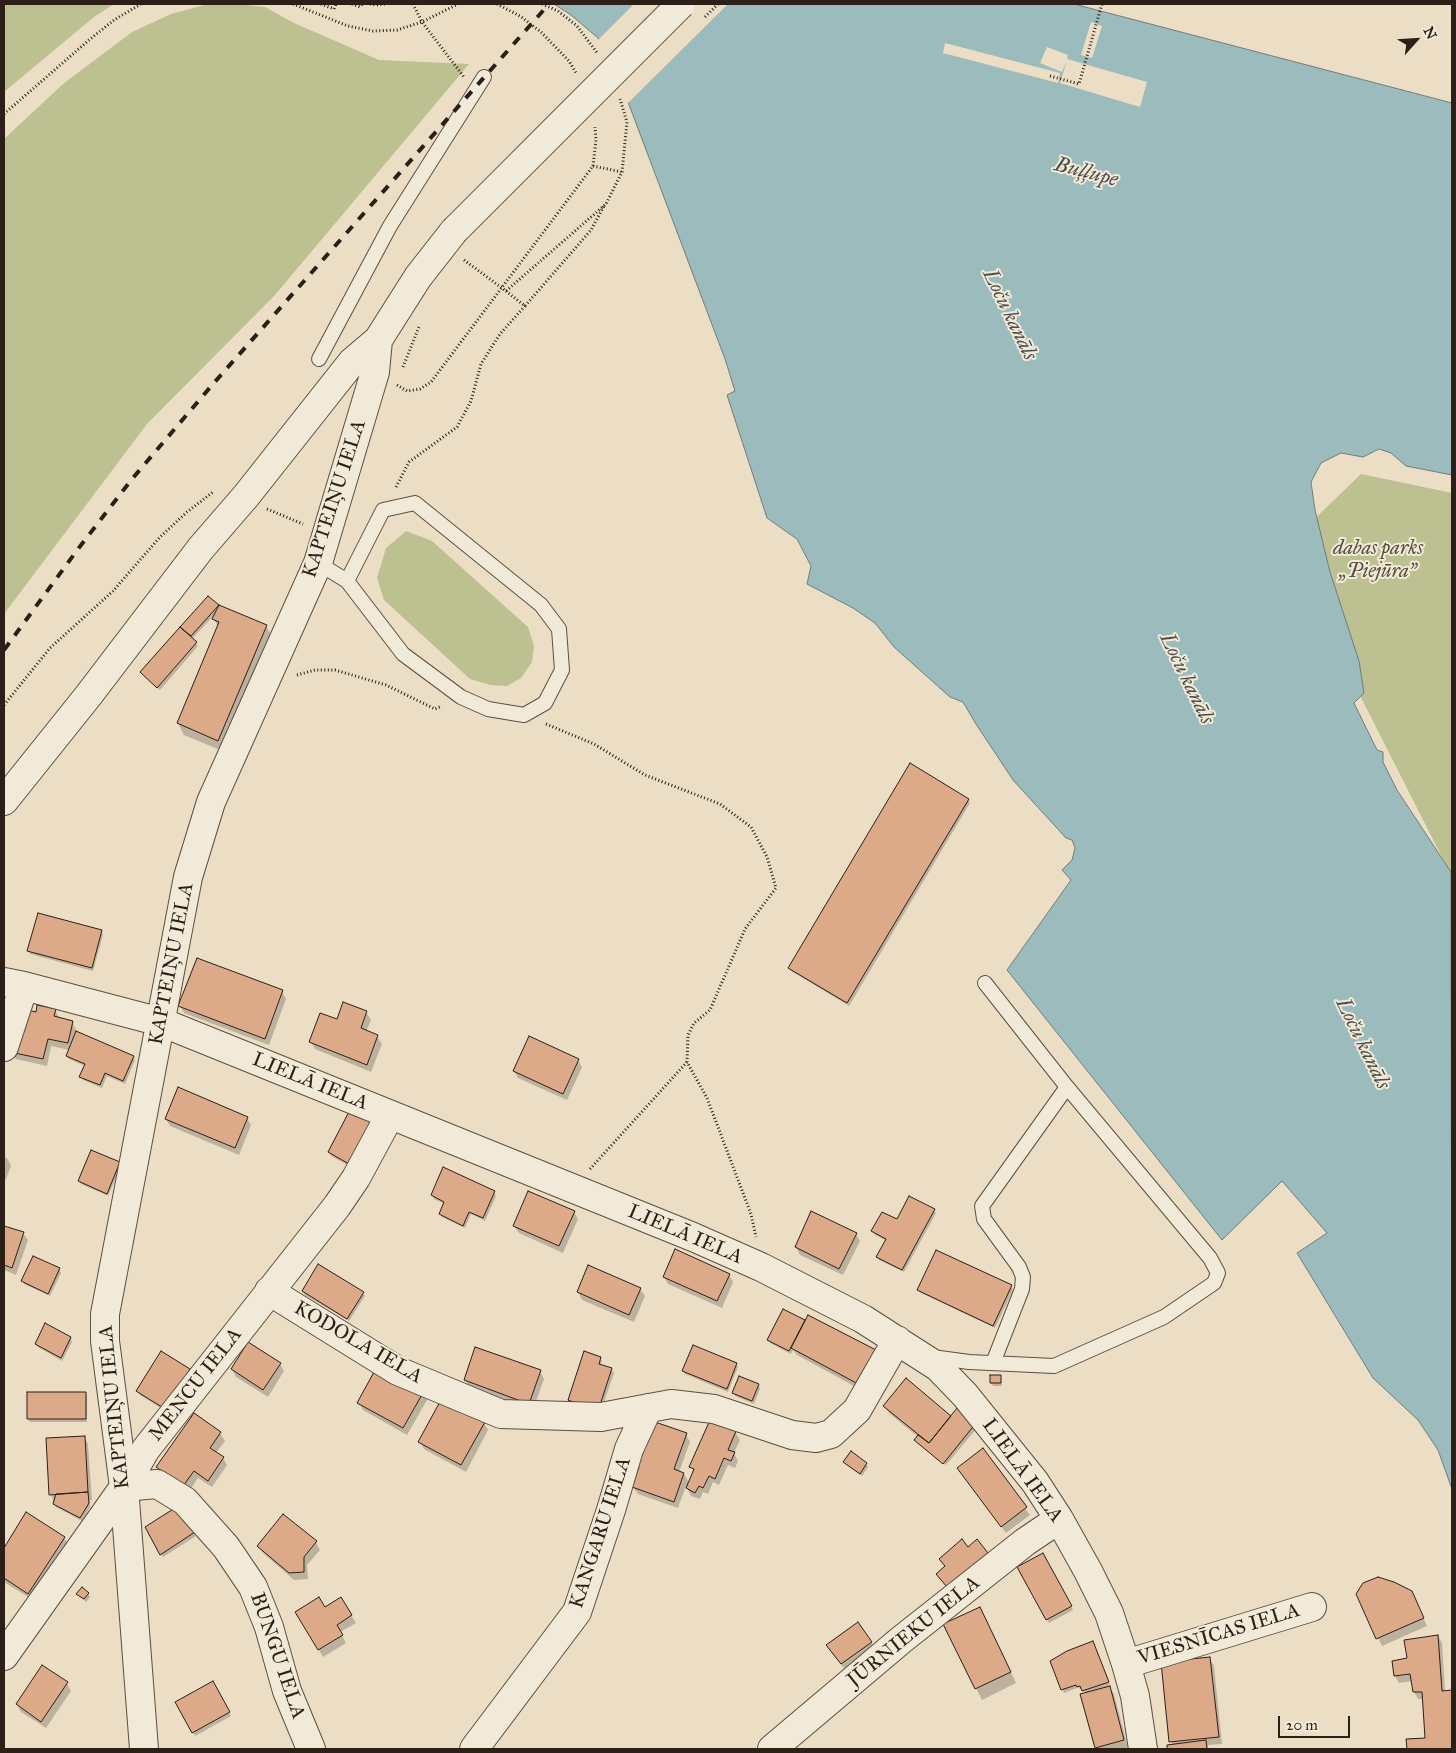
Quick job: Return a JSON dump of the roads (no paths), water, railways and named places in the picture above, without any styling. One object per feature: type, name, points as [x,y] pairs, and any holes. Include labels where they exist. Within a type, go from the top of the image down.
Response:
[{"type":"street","name":"KAPTEIŅU IELA","points":[[144,1749],[124,1487],[105,1341],[105,1314],[188,877],[211,802],[258,693],[318,563],[375,372],[378,340],[418,277],[454,231],[681,4]]},
{"type":"street","points":[[4,801],[88,696],[201,548],[246,496],[352,362],[378,340]]},
{"type":"street","points":[[4,1047],[14,984]]},
{"type":"street","name":"LIELĀ IELA","points":[[14,984],[161,1022],[694,1237],[761,1267],[863,1319],[938,1367],[976,1409],[1035,1482],[1058,1519],[1109,1613],[1135,1696],[1143,1749]]},
{"type":"street","name":"MENCU IELA","points":[[4,1656],[124,1487],[146,1449],[352,1185],[390,1115]]},
{"type":"street","name":"KODOLA IELA","points":[[269,1291],[398,1371],[500,1414],[601,1417],[671,1404],[714,1409],[792,1435],[816,1438],[831,1434],[857,1410],[897,1340]]},
{"type":"street","name":"KANGARU IELA","points":[[474,1749],[577,1612],[612,1510],[629,1449],[648,1408]]},
{"type":"street","name":"BUNGU IELA","points":[[124,1487],[158,1484],[184,1501],[226,1547],[253,1588],[269,1627],[287,1691],[311,1749]]},
{"type":"street","name":"JŪRNIEKU IELA","points":[[772,1749],[901,1640],[1025,1542],[1058,1519]]},
{"type":"street","name":"VIESNĪCAS IELA","points":[[1126,1664],[1312,1607]]},
{"type":"lane","points":[[319,359],[390,226],[484,77]]},
{"type":"lane","points":[[318,563],[348,581],[403,654],[462,696],[488,710],[524,715],[545,703],[562,670],[559,629],[541,604],[415,503],[384,510],[348,581]]},
{"type":"lane","points":[[920,1355],[969,1362],[1054,1366],[1164,1317],[1214,1283],[1218,1273],[1210,1258],[1067,1087],[985,983]]},
{"type":"lane","points":[[994,1363],[1022,1289],[1023,1277],[1019,1267],[984,1219],[982,1206],[1067,1087]]},
{"type":"water","points":[[554,4],[1074,4],[1452,103],[1452,475],[1406,466],[1391,453],[1379,449],[1363,457],[1341,453],[1321,463],[1311,482],[1315,510],[1330,572],[1359,661],[1364,693],[1354,703],[1377,750],[1383,752],[1383,762],[1397,790],[1451,872],[1452,1489],[1438,1450],[1418,1420],[1373,1378],[1297,1253],[1327,1233],[1282,1181],[1222,1240],[1007,970],[1071,880],[1062,870],[1072,860],[1075,848],[1072,840],[1066,838],[1013,780],[963,702],[950,697],[894,647],[875,623],[853,608],[807,584],[811,566],[797,539],[767,518],[727,395],[735,391],[725,359],[625,94],[598,38],[571,15]]},
{"type":"railway","points":[[4,650],[132,479],[213,384],[549,4]]},
{"type":"water label","name":"Buļļupe","points":[[1086,173]]},
{"type":"water label","name":"Loču kanāls","points":[[1009,315]]},
{"type":"water label","name":"Loču kanāls","points":[[1186,679]]},
{"type":"water label","name":"Loču kanāls","points":[[1362,1044]]},
{"type":"park label","name":"dabas parks „Piejūra”","points":[[1378,560]]}]
